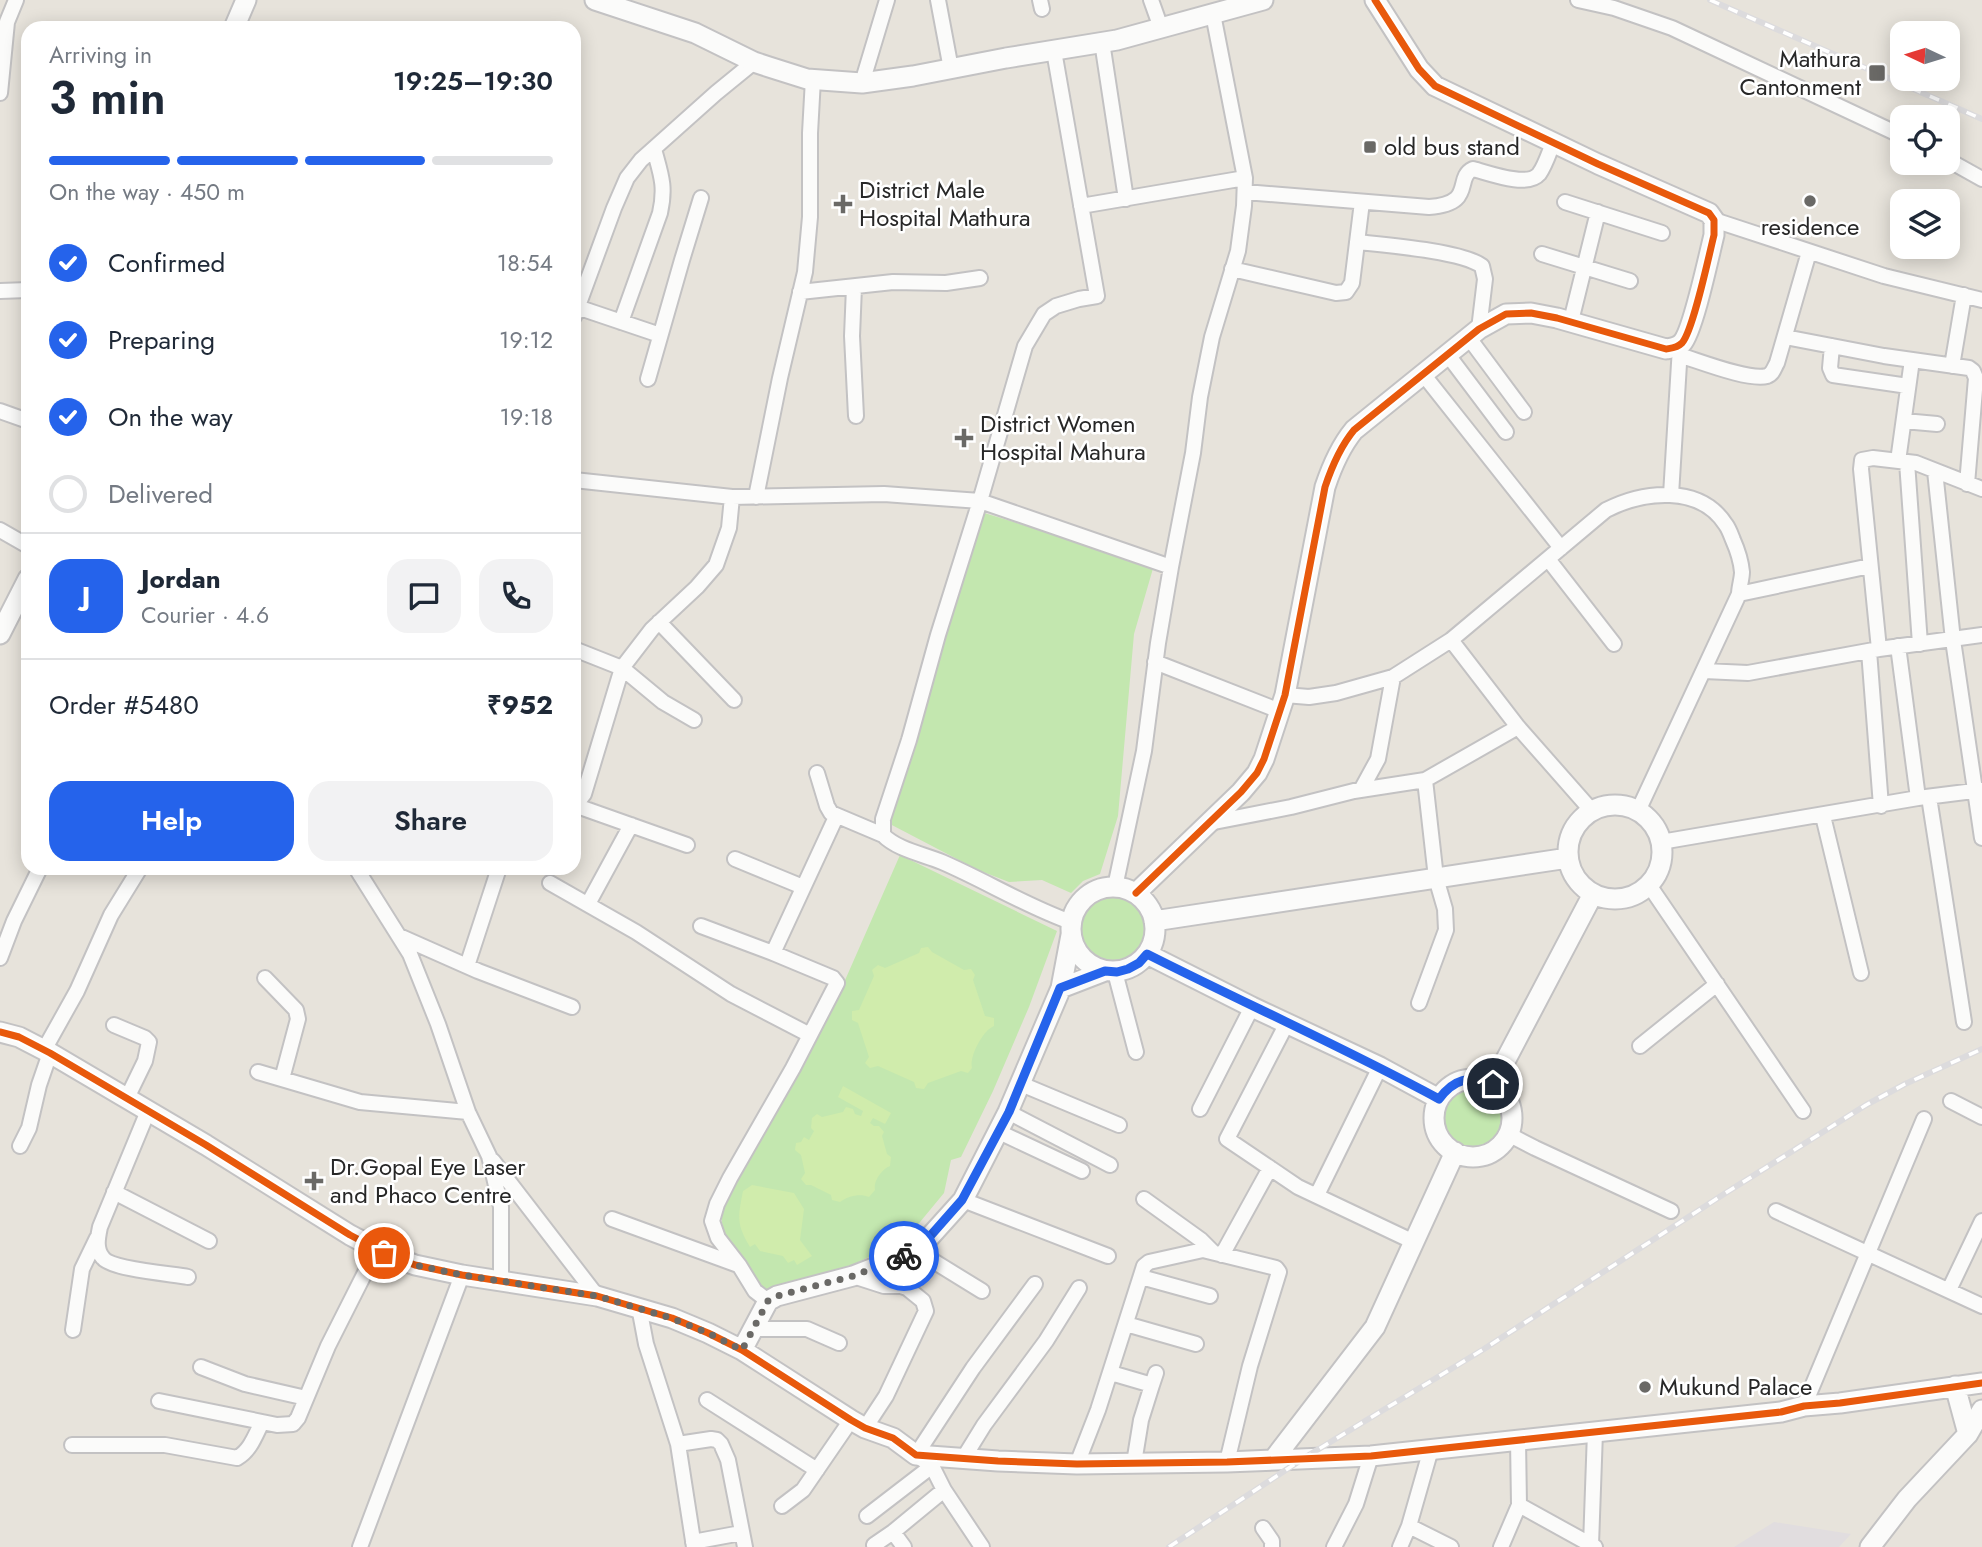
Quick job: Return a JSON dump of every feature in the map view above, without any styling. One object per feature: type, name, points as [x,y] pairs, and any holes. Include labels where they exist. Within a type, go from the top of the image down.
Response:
[{"type":"street","points":[[0,93],[7,22],[16,0]]},
{"type":"street","points":[[237,21],[246,0]]},
{"type":"street","points":[[595,0],[695,33],[754,62],[807,79],[863,83],[1102,42],[1213,14],[1247,1]]},
{"type":"street","points":[[863,83],[887,0]]},
{"type":"street","points":[[938,0],[951,69]]},
{"type":"street","points":[[1151,0],[1161,28]]},
{"type":"street","points":[[1375,0],[1419,69],[1435,86],[1553,143],[1705,210],[1714,220],[1884,276],[1982,300]]},
{"type":"street","points":[[1578,0],[1614,8],[1672,28],[1890,130]]},
{"type":"street","points":[[1115,887],[1144,751],[1155,662],[1191,465],[1200,397],[1243,223],[1245,185],[1213,14]]},
{"type":"street","points":[[1102,42],[1126,198]]},
{"type":"street","points":[[883,835],[883,819],[909,740],[1025,346],[1044,314],[1056,306],[1097,296],[1054,51]]},
{"type":"street","points":[[581,298],[627,178],[641,160],[754,62]]},
{"type":"street","points":[[756,497],[805,272],[810,217],[813,79]]},
{"type":"street","points":[[1081,206],[1126,198],[1245,185],[1362,202],[1429,207],[1450,204],[1458,198],[1466,173],[1473,169],[1514,180],[1526,181],[1535,178],[1541,172],[1553,143]]},
{"type":"street","points":[[621,322],[664,197],[663,181],[654,149]]},
{"type":"street","points":[[1960,167],[1982,179]]},
{"type":"street","points":[[648,379],[701,198]]},
{"type":"street","points":[[1232,269],[1342,293],[1349,289],[1352,283],[1362,202]]},
{"type":"street","points":[[1565,202],[1662,233]]},
{"type":"street","points":[[1571,321],[1598,212]]},
{"type":"street","points":[[1671,495],[1680,350],[1690,326],[1714,235],[1714,220]]},
{"type":"street","points":[[1357,242],[1432,251],[1476,261],[1482,266],[1485,279],[1474,334],[1524,412]]},
{"type":"street","points":[[1136,893],[1241,792],[1264,759],[1283,703],[1325,487],[1333,462],[1354,430],[1474,334],[1506,314],[1518,312],[1571,321],[1660,348],[1680,350],[1749,376],[1771,374],[1777,363],[1809,253]]},
{"type":"street","points":[[1542,254],[1630,281]]},
{"type":"street","points":[[800,292],[892,282],[946,282],[981,278]]},
{"type":"street","points":[[853,287],[852,336],[856,416]]},
{"type":"street","points":[[0,291],[21,290]]},
{"type":"street","points":[[1952,366],[1964,295]]},
{"type":"street","points":[[581,313],[621,322],[660,335]]},
{"type":"street","points":[[1785,337],[1969,368],[1973,371],[1976,378],[1967,484]]},
{"type":"street","points":[[1832,346],[1830,368],[1833,374],[1908,386]]},
{"type":"street","points":[[1448,355],[1506,432]]},
{"type":"street","points":[[1912,360],[1904,422],[1903,462],[1920,644]]},
{"type":"street","points":[[1423,374],[1561,548]]},
{"type":"street","points":[[0,411],[21,418]]},
{"type":"street","points":[[1904,422],[1937,424]]},
{"type":"street","points":[[1881,806],[1870,566],[1862,460],[1868,458],[1916,463],[1982,489]]},
{"type":"street","points":[[1935,471],[1953,640],[1978,790],[1982,838]]},
{"type":"street","points":[[581,484],[732,497],[884,494],[980,501],[1171,568]]},
{"type":"street","points":[[1155,662],[1283,703],[1336,693],[1392,677],[1451,640],[1606,510],[1623,501],[1658,494],[1686,497],[1714,511],[1726,524],[1737,548],[1742,571],[1738,594],[1638,811]]},
{"type":"street","points":[[581,798],[622,668],[659,622],[697,587],[716,565],[729,528],[732,497]]},
{"type":"street","points":[[0,530],[21,542]]},
{"type":"street","points":[[1548,559],[1614,644]]},
{"type":"street","points":[[1738,594],[1870,566]]},
{"type":"street","points":[[0,634],[21,593]]},
{"type":"street","points":[[659,622],[734,700]]},
{"type":"street","points":[[1704,671],[1748,673],[1898,646],[1982,635]]},
{"type":"street","points":[[1451,640],[1518,727],[1592,811]]},
{"type":"street","points":[[1898,646],[1964,1023]]},
{"type":"street","points":[[581,652],[622,668],[663,702],[694,720]]},
{"type":"street","points":[[1362,790],[1378,758],[1392,677]]},
{"type":"street","points":[[1209,823],[1362,790],[1425,780],[1518,727]]},
{"type":"street","points":[[817,773],[827,806],[836,817],[944,863],[1071,929]]},
{"type":"street","points":[[1419,1003],[1446,930],[1445,909],[1436,878],[1425,780]]},
{"type":"street","points":[[1661,842],[1978,790]]},
{"type":"street","points":[[1615,804],[1631,807],[1645,815],[1655,827],[1661,842],[1662,858],[1658,872],[1649,885],[1637,894],[1623,899],[1608,899],[1593,894],[1581,885],[1572,873],[1568,858],[1569,842],[1574,827],[1592,811],[1615,804]]},
{"type":"street","points":[[581,809],[687,845]]},
{"type":"street","points":[[1823,816],[1861,973]]},
{"type":"street","points":[[773,953],[836,817]]},
{"type":"street","points":[[589,904],[631,825]]},
{"type":"street","points":[[1154,921],[1568,858]]},
{"type":"street","points":[[735,859],[803,887]]},
{"type":"street","points":[[0,958],[13,920],[36,875]]},
{"type":"street","points":[[20,1146],[29,1128],[47,1051],[111,915],[136,875]]},
{"type":"street","points":[[360,875],[410,954],[438,1024],[468,1112],[489,1156],[597,1296]]},
{"type":"street","points":[[467,966],[497,875]]},
{"type":"street","points":[[550,883],[636,932],[731,994],[810,1035]]},
{"type":"street","points":[[1649,885],[1803,1111]]},
{"type":"street","points":[[742,1350],[768,1301],[777,1296],[853,1276],[917,1251],[962,1200],[1009,1112],[1060,988],[1075,909],[1084,898],[1096,890],[1115,887],[1136,893],[1146,903],[1154,921],[1153,942],[1147,954],[1139,963],[1128,969],[1060,988]]},
{"type":"street","points":[[1493,1084],[1593,894]]},
{"type":"street","points":[[701,926],[833,978],[837,983],[717,1204],[712,1221],[718,1238],[755,1290],[768,1301]]},
{"type":"street","points":[[1071,929],[1074,948],[1082,959],[1092,967],[1110,972]]},
{"type":"street","points":[[398,936],[572,1007]]},
{"type":"street","points":[[1147,954],[1380,1067],[1439,1099]]},
{"type":"street","points":[[1110,972],[1136,1052]]},
{"type":"street","points":[[265,978],[296,1010],[298,1019],[282,1079]]},
{"type":"street","points":[[1640,1046],[1717,984]]},
{"type":"street","points":[[1200,1110],[1252,1007]]},
{"type":"street","points":[[1287,1023],[1227,1139],[1298,1186],[1414,1242]]},
{"type":"street","points":[[114,1025],[149,1042],[145,1060],[127,1098]]},
{"type":"street","points":[[0,1032],[19,1037],[47,1051],[377,1250],[415,1265],[597,1296],[639,1307],[708,1333],[742,1350],[858,1424],[894,1438],[924,1460],[982,1547]]},
{"type":"street","points":[[1317,1195],[1380,1067]]},
{"type":"street","points":[[258,1072],[360,1102],[468,1112]]},
{"type":"street","points":[[1481,1079],[1493,1084],[1502,1091],[1508,1101],[1512,1123],[1508,1134],[1491,1152],[1479,1157],[1455,1152],[1445,1145],[1434,1123],[1439,1099],[1457,1082],[1481,1079]]},
{"type":"street","points":[[1021,1084],[1119,1125]]},
{"type":"street","points":[[1951,1101],[1982,1117]]},
{"type":"street","points":[[73,1330],[82,1269],[148,1111]]},
{"type":"street","points":[[1009,1112],[1110,1165]]},
{"type":"street","points":[[1804,1406],[1924,1119]]},
{"type":"street","points":[[999,1132],[1082,1171]]},
{"type":"street","points":[[1508,1134],[1671,1211]]},
{"type":"street","points":[[1273,1460],[1375,1327],[1455,1152]]},
{"type":"street","points":[[489,1156],[501,1207],[501,1280]]},
{"type":"street","points":[[1218,1254],[1270,1168]]},
{"type":"street","points":[[114,1192],[209,1241]]},
{"type":"street","points":[[1144,1199],[1218,1254]]},
{"type":"street","points":[[962,1200],[1108,1256]]},
{"type":"street","points":[[1776,1211],[1982,1306]]},
{"type":"street","points":[[612,1219],[739,1265]]},
{"type":"street","points":[[1949,1290],[1982,1221]]},
{"type":"street","points":[[98,1236],[99,1252],[108,1263],[188,1277]]},
{"type":"street","points":[[159,1401],[277,1425],[293,1424],[377,1250]]},
{"type":"street","points":[[1077,1464],[1111,1373],[1144,1266],[1149,1262],[1203,1250],[1276,1268],[1279,1272],[1250,1366],[1227,1462]]},
{"type":"street","points":[[917,1251],[982,1291]]},
{"type":"street","points":[[360,1547],[462,1275]]},
{"type":"street","points":[[782,1506],[803,1490],[817,1470],[886,1396],[926,1311],[923,1300],[906,1288],[884,1286],[853,1276]]},
{"type":"street","points":[[1141,1277],[1210,1296]]},
{"type":"street","points":[[867,1516],[924,1460],[973,1368],[1035,1284]]},
{"type":"street","points":[[963,1459],[984,1425],[1046,1341],[1079,1288]]},
{"type":"street","points":[[639,1307],[646,1344],[678,1444],[694,1544],[743,1540],[728,1460],[721,1444],[711,1438],[678,1444]]},
{"type":"street","points":[[1126,1324],[1196,1344]]},
{"type":"street","points":[[753,1329],[807,1329],[839,1343]]},
{"type":"street","points":[[201,1367],[245,1384],[306,1398]]},
{"type":"street","points":[[1111,1373],[1154,1379],[1141,1420],[1134,1463]]},
{"type":"street","points":[[924,1460],[1077,1464],[1371,1456],[1781,1412],[1804,1406],[1982,1384]]},
{"type":"street","points":[[1955,1387],[1975,1429]]},
{"type":"street","points":[[707,1400],[817,1470]]},
{"type":"street","points":[[1876,1539],[1907,1499],[1975,1429],[1982,1410]]},
{"type":"street","points":[[72,1445],[164,1445],[237,1458],[249,1447],[262,1422]]},
{"type":"street","points":[[1519,1505],[1593,1546],[1595,1432]]},
{"type":"street","points":[[1502,1547],[1519,1505],[1518,1440]]},
{"type":"street","points":[[1400,1547],[1409,1526],[1431,1449]]},
{"type":"street","points":[[1334,1547],[1356,1504],[1371,1456]]},
{"type":"street","points":[[874,1545],[944,1490]]},
{"type":"street","points":[[1409,1526],[1451,1547]]},
{"type":"street","points":[[1263,1528],[1272,1541],[1272,1547]]},
{"type":"street","points":[[893,1532],[904,1547]]},
{"type":"shaded area","points":[[1774,1522],[1851,1534],[1839,1547],[1734,1547]]},
{"type":"green space","points":[[981,512],[1154,565],[1134,634],[1118,816],[1100,874],[1083,881],[1071,893],[1042,880],[1009,882],[978,870],[888,823]]},
{"type":"green space","points":[[900,855],[1057,931],[1029,1007],[993,1091],[961,1157],[951,1160],[944,1193],[906,1239],[844,1269],[771,1292],[758,1286],[723,1233],[721,1211],[781,1099],[804,1066]]},
{"type":"green space","points":[[1113,896],[1131,902],[1139,910],[1145,928],[1139,946],[1131,954],[1113,960],[1095,954],[1087,946],[1081,928],[1087,910],[1095,902]]},
{"type":"green space","points":[[928,947],[964,970],[971,969],[975,975],[973,980],[985,1016],[994,1018],[994,1026],[978,1044],[972,1068],[968,1073],[961,1071],[928,1083],[924,1089],[916,1088],[914,1082],[878,1066],[870,1068],[865,1063],[869,1057],[858,1023],[852,1020],[852,1011],[859,1010],[874,976],[872,970],[878,965],[885,968],[919,953],[921,948]]},
{"type":"green space","points":[[843,1086],[891,1113],[885,1124],[873,1118],[870,1123],[879,1126],[884,1132],[882,1136],[887,1154],[891,1157],[890,1166],[879,1176],[875,1190],[869,1197],[854,1196],[840,1202],[832,1200],[831,1195],[811,1185],[806,1185],[801,1179],[805,1173],[801,1155],[795,1150],[796,1143],[801,1142],[804,1137],[809,1140],[814,1131],[811,1128],[812,1118],[817,1114],[822,1117],[843,1112],[846,1107],[861,1116],[863,1111],[838,1097]]},
{"type":"green space","points":[[1474,1087],[1495,1096],[1504,1117],[1495,1138],[1474,1147],[1453,1138],[1444,1117],[1453,1096]]},
{"type":"green space","points":[[752,1185],[794,1193],[804,1209],[800,1240],[812,1256],[797,1265],[794,1260],[788,1263],[783,1256],[760,1251],[755,1244],[750,1247],[740,1226],[739,1214],[743,1191]]},
{"type":"railway","points":[[1710,0],[1982,119]]},
{"type":"railway","points":[[1169,1547],[1304,1458],[1484,1349],[1866,1105],[1982,1049]]},
{"type":"cycle path","points":[[1136,893],[1241,792],[1257,773],[1264,759],[1285,695],[1325,487],[1337,457],[1354,430],[1479,329],[1506,314],[1531,313],[1557,318],[1666,349],[1682,343],[1691,324],[1700,292],[1714,235],[1714,220],[1709,213],[1598,164],[1435,86],[1419,69],[1375,0]]},
{"type":"cycle path","points":[[0,1032],[19,1037],[50,1053],[384,1253],[415,1265],[462,1275],[597,1296],[672,1318],[742,1350],[851,1420],[893,1438],[916,1455],[1077,1464],[1371,1456],[1781,1412],[1804,1406],[1982,1383]]},
{"type":"way so far","points":[[384,1253],[415,1265],[462,1275],[551,1287],[639,1307],[708,1333],[742,1350],[768,1301],[777,1296],[853,1276],[904,1256]]},
{"type":"place","name":"Mathura Cantonment","points":[[1877,73]]},
{"type":"place","name":"old bus stand","points":[[1370,147]]},
{"type":"place","name":"residence","points":[[1810,201]]},
{"type":"place","name":"District Male Hospital Mathura","points":[[843,204]]},
{"type":"place","name":"District Women Hospital Mahura","points":[[964,438]]},
{"type":"place","name":"Dr.Gopal Eye Laser and Phaco Centre","points":[[314,1181]]},
{"type":"place","name":"Mukund Palace","points":[[1645,1387]]},
{"type":"route","points":[[904,1256],[917,1251],[962,1200],[1009,1112],[1060,988],[1105,971],[1128,969],[1139,963],[1147,954],[1380,1067],[1439,1099],[1457,1082],[1481,1079],[1493,1084]]}]
